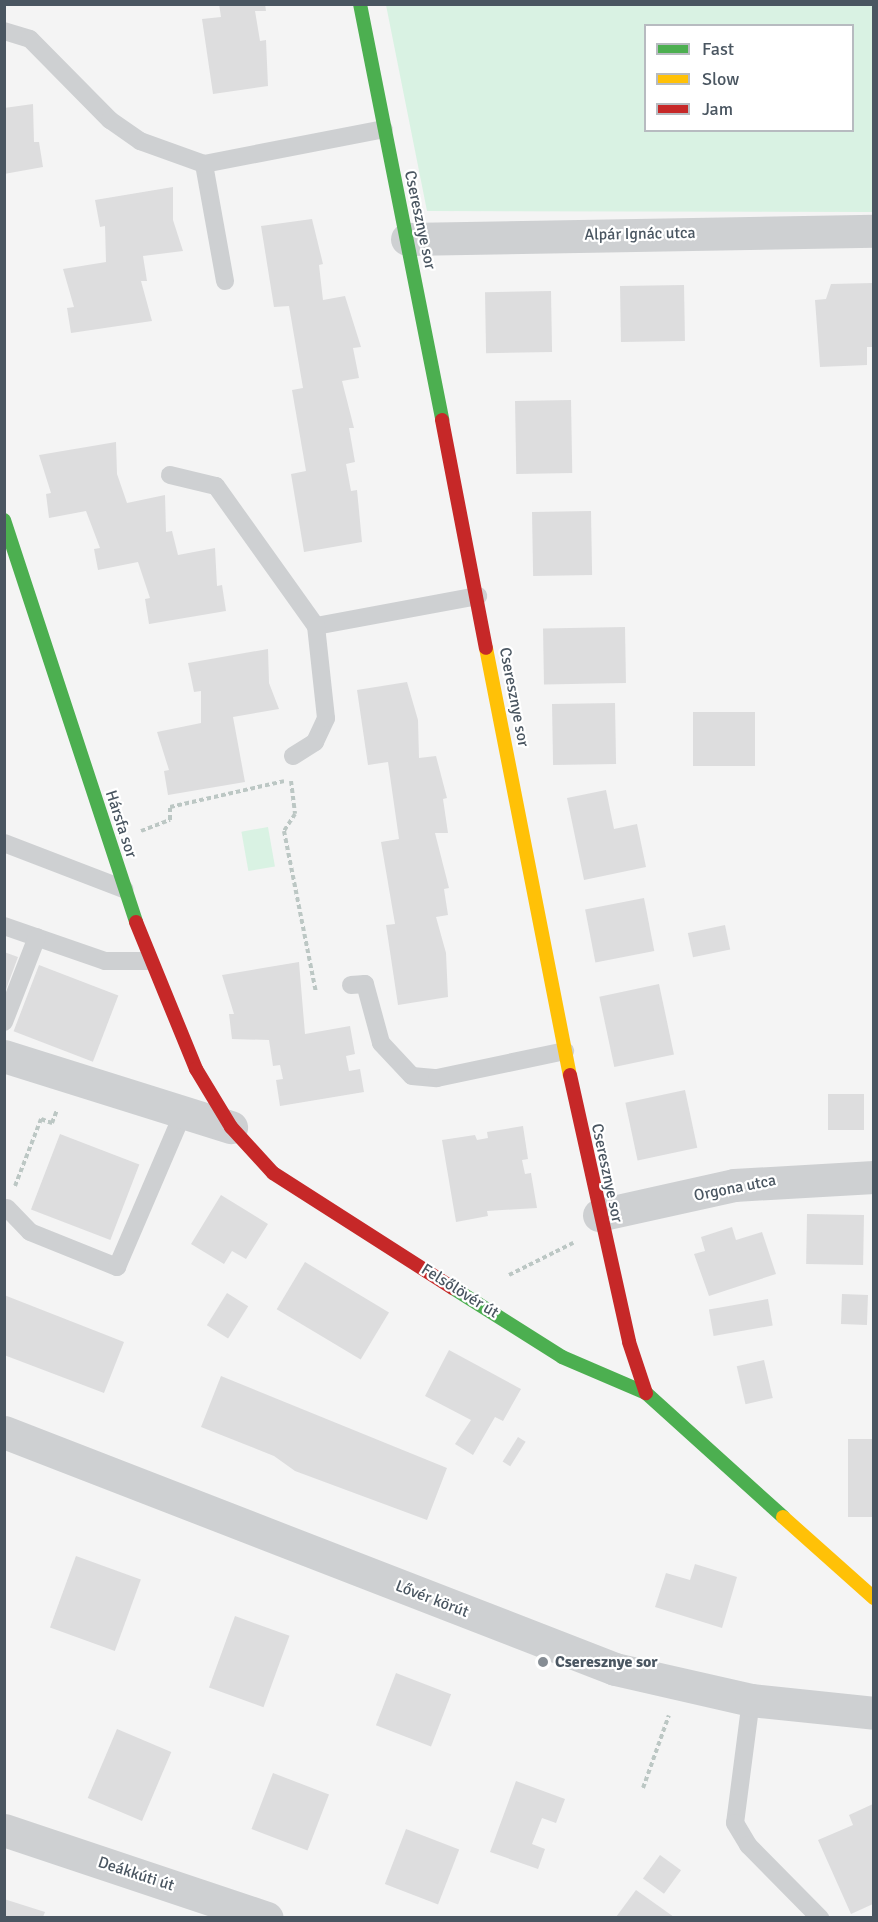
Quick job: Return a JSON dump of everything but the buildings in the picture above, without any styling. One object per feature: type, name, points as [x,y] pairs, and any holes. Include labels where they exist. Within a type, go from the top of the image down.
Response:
[{"type":"street","name":"Cseresznye sor","points":[[360,4],[478,596],[565,1052],[599,1215],[646,1393]]},
{"type":"street","name":"Alpár Ignác utca","points":[[407,239],[873,231]]},
{"type":"street","name":"Hársfa sor","points":[[4,520],[149,961],[196,1069],[231,1127]]},
{"type":"street","name":"Felsőlövér út","points":[[4,1056],[231,1127],[273,1173],[569,1361],[646,1393],[873,1598]]},
{"type":"street","name":"Orgona utca","points":[[599,1215],[734,1185],[873,1177]]},
{"type":"street","name":"Lővér körút","points":[[4,1432],[615,1669],[751,1700],[873,1713]]},
{"type":"street","name":"Deákkúti út","points":[[4,1830],[267,1917]]},
{"type":"lane","points":[[4,31],[30,39],[110,120],[140,141],[204,164],[384,129]]},
{"type":"lane","points":[[204,164],[225,281]]},
{"type":"lane","points":[[170,475],[216,486],[316,626],[326,718],[315,742],[293,756]]},
{"type":"lane","points":[[316,626],[478,596]]},
{"type":"lane","points":[[4,843],[124,889]]},
{"type":"lane","points":[[4,926],[105,961],[149,961]]},
{"type":"lane","points":[[4,1022],[37,938]]},
{"type":"lane","points":[[351,985],[365,984],[381,1042],[412,1076],[437,1078],[565,1052]]},
{"type":"lane","points":[[7,1208],[30,1232],[117,1267],[184,1111]]},
{"type":"lane","points":[[751,1700],[735,1823],[748,1845],[820,1917]]},
{"type":"path","points":[[150,827],[170,820],[170,807],[291,780],[295,814],[284,831],[316,992]]},
{"type":"path","points":[[7,1208],[41,1119],[52,1123],[57,1110]]},
{"type":"path","points":[[509,1275],[573,1243]]},
{"type":"path","points":[[643,1788],[673,1707]]},
{"type":"green space","points":[[386,5],[873,5],[873,212],[427,211]]},
{"type":"green space","points":[[268,827],[275,866],[248,871],[241,832]]},
{"type":"traffic: fast","points":[[360,4],[442,420]]},
{"type":"traffic: fast","points":[[4,520],[136,922]]},
{"type":"traffic: fast","points":[[453,1288],[562,1357],[646,1393],[783,1517]]},
{"type":"traffic: slow","points":[[486,648],[570,1075]]},
{"type":"traffic: slow","points":[[783,1517],[874,1598]]},
{"type":"traffic: jam","points":[[442,420],[486,648]]},
{"type":"traffic: jam","points":[[136,922],[196,1069],[231,1127],[273,1173],[453,1288]]},
{"type":"traffic: jam","points":[[570,1075],[629,1342],[646,1393]]},
{"type":"place","name":"Cseresznye sor","points":[[543,1662]]}]
